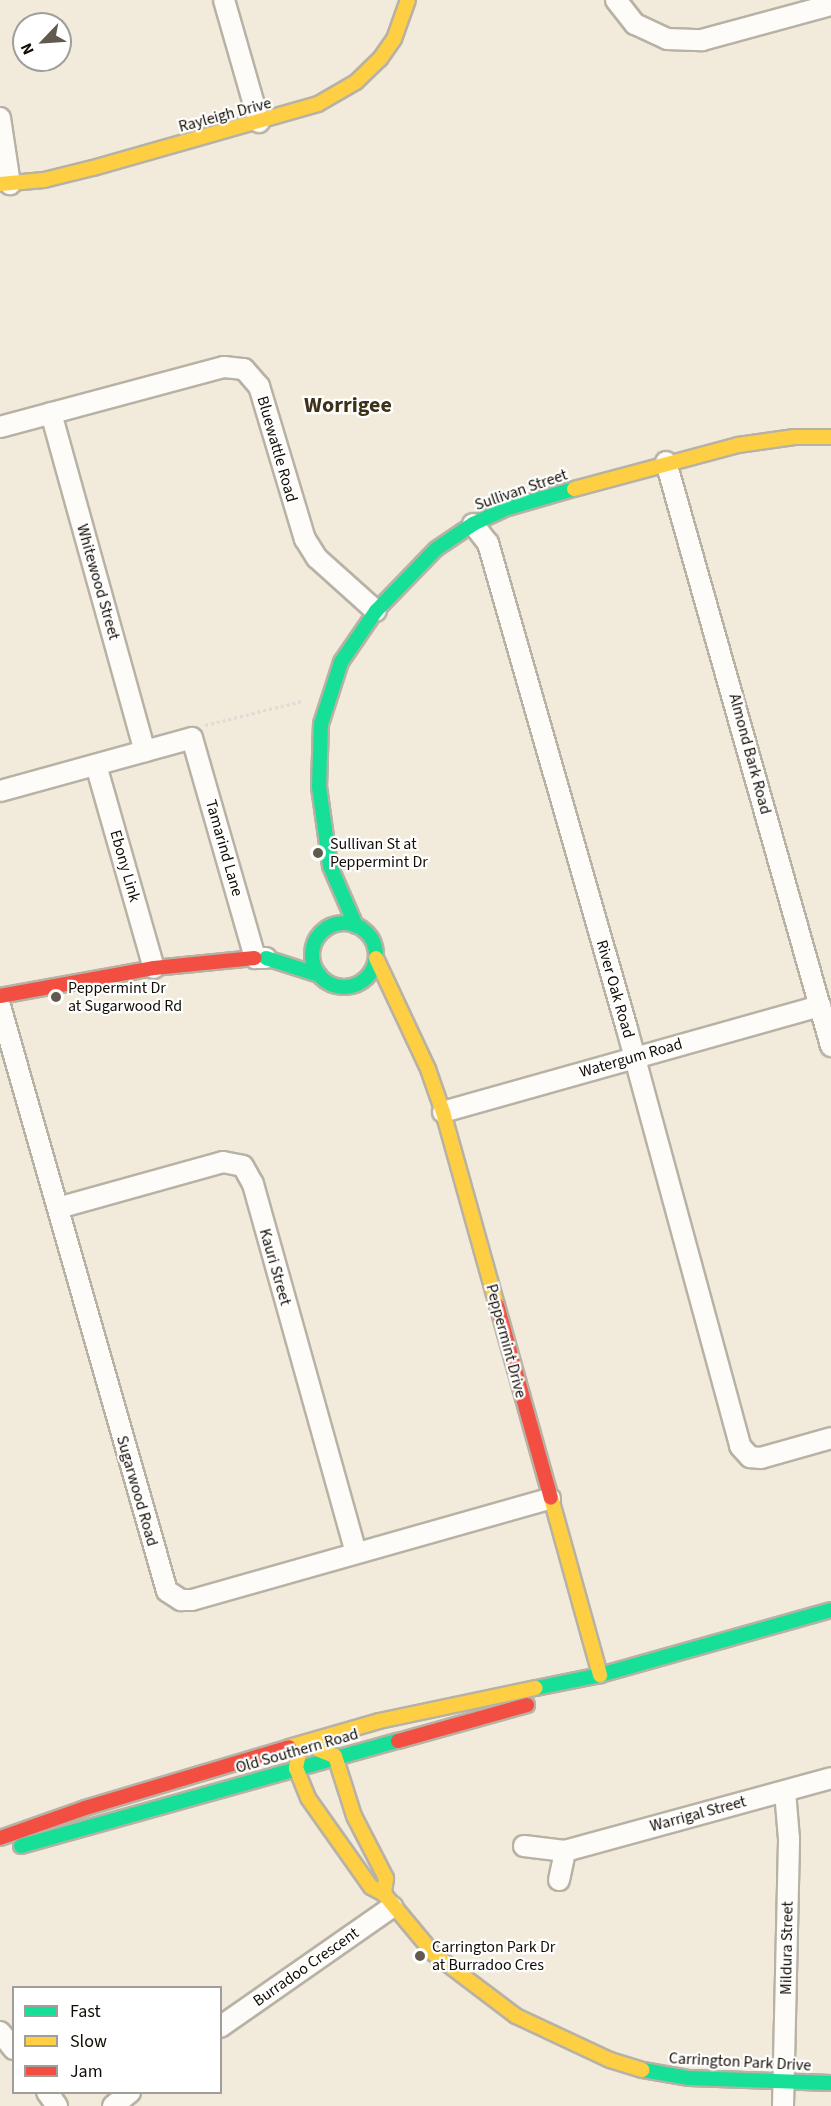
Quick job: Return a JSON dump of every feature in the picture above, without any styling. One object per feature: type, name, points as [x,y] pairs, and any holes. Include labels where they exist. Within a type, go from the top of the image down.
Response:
[{"type":"street","points":[[224,0],[259,122]]},
{"type":"street","name":"Rayleigh Drive","points":[[5,184],[54,178],[318,104],[356,82],[394,39],[408,0]]},
{"type":"street","points":[[616,0],[635,24],[667,39],[702,40],[831,5]]},
{"type":"street","points":[[0,118],[5,184]]},
{"type":"street","name":"Bluewattle Road","points":[[0,427],[224,367],[244,369],[259,386],[305,539],[328,570],[376,611]]},
{"type":"street","name":"Whitewood Street","points":[[51,413],[145,751]]},
{"type":"street","name":"Sullivan Street","points":[[328,894],[330,866],[319,787],[321,724],[341,662],[376,611],[436,549],[473,524],[508,508],[666,462],[738,446],[794,437],[831,437]]},
{"type":"street","name":"Almond Bark Road","points":[[666,462],[831,1046]]},
{"type":"street","name":"River Oak Road","points":[[473,524],[488,543],[634,1057],[740,1446],[750,1457],[761,1458],[831,1438]]},
{"type":"street","name":"Tamarind Lane","points":[[145,751],[192,738],[261,958]]},
{"type":"street","points":[[0,791],[145,751]]},
{"type":"street","name":"Ebony Link","points":[[96,765],[154,968]]},
{"type":"street","name":"Sullivan Street","points":[[330,866],[356,926]]},
{"type":"street","points":[[319,975],[312,957],[326,912]]},
{"type":"street","points":[[0,996],[154,968],[261,958],[297,947],[339,924],[356,926],[371,939],[376,958],[368,977],[349,986],[333,985],[319,975],[261,958]]},
{"type":"street","name":"Peppermint Drive","points":[[376,958],[398,1012],[414,1037],[443,1112],[600,1675]]},
{"type":"street","name":"Peppermint Drive","points":[[349,986],[398,1012]]},
{"type":"street","name":"Sugarwood Road","points":[[0,1006],[167,1591],[181,1600],[192,1600],[550,1499]]},
{"type":"street","name":"Watergum Road","points":[[443,1112],[820,1006]]},
{"type":"street","name":"Kauri Street","points":[[58,1208],[223,1162],[243,1166],[253,1184],[356,1553]]},
{"type":"street","name":"Old Southern Road","points":[[0,1838],[85,1808],[435,1707],[600,1675],[831,1610]]},
{"type":"street","name":"Old Southern Road","points":[[0,1850],[44,1841],[335,1756],[554,1698],[600,1675]]},
{"type":"street","points":[[296,1768],[301,1744],[335,1756],[354,1816],[386,1878],[388,1900]]},
{"type":"street","name":"Carrington Park Drive","points":[[296,1768],[311,1804],[371,1887],[388,1900],[461,1977],[516,2016],[556,2038],[653,2073],[689,2078],[831,2083]]},
{"type":"street","name":"Warrigal Street","points":[[524,1846],[565,1851],[831,1778]]},
{"type":"street","name":"Mildura Street","points":[[783,2106],[789,1839],[784,1791]]},
{"type":"street","points":[[559,1880],[565,1851]]},
{"type":"street","name":"Burradoo Crescent","points":[[222,2025],[388,1900]]},
{"type":"street","points":[[0,2032],[12,2047]]},
{"type":"street","points":[[114,2106],[128,2094]]},
{"type":"traffic: fast","points":[[356,926],[330,866],[319,787],[321,724],[341,662],[376,611],[436,549],[473,524],[508,508],[574,489]]},
{"type":"traffic: fast","points":[[344,923],[362,929],[370,937],[376,955],[370,973],[362,981],[344,987],[326,981],[318,973],[312,955],[318,937],[326,929],[344,923]]},
{"type":"traffic: fast","points":[[266,958],[319,975]]},
{"type":"traffic: fast","points":[[536,1688],[600,1675],[831,1610]]},
{"type":"traffic: fast","points":[[21,1846],[398,1741]]},
{"type":"traffic: fast","points":[[643,2070],[689,2078],[831,2083]]},
{"type":"traffic: slow","points":[[0,184],[44,180],[93,168],[318,104],[356,82],[380,59],[394,39],[408,0]]},
{"type":"traffic: slow","points":[[574,489],[738,445],[794,437],[831,437]]},
{"type":"traffic: slow","points":[[376,958],[428,1069],[443,1112],[497,1305]]},
{"type":"traffic: slow","points":[[551,1498],[600,1675]]},
{"type":"traffic: slow","points":[[289,1747],[379,1721],[536,1688]]},
{"type":"traffic: slow","points":[[301,1744],[296,1768],[308,1798],[371,1887],[384,1894],[434,1954],[516,2016],[610,2060],[643,2070]]},
{"type":"traffic: slow","points":[[319,1750],[335,1756],[354,1816],[386,1878],[384,1894]]},
{"type":"traffic: jam","points":[[0,996],[154,968],[255,958]]},
{"type":"traffic: jam","points":[[497,1305],[551,1498]]},
{"type":"traffic: jam","points":[[398,1741],[527,1705]]},
{"type":"traffic: jam","points":[[0,1838],[85,1808],[289,1747]]},
{"type":"place","name":"Sullivan St at Peppermint Dr","points":[[318,853]]},
{"type":"place","name":"Peppermint Dr at Sugarwood Rd","points":[[56,997]]},
{"type":"place","name":"Carrington Park Dr at Burradoo Cres","points":[[420,1956]]},
{"type":"district","name":"Worrigee","points":[[348,406]]}]
